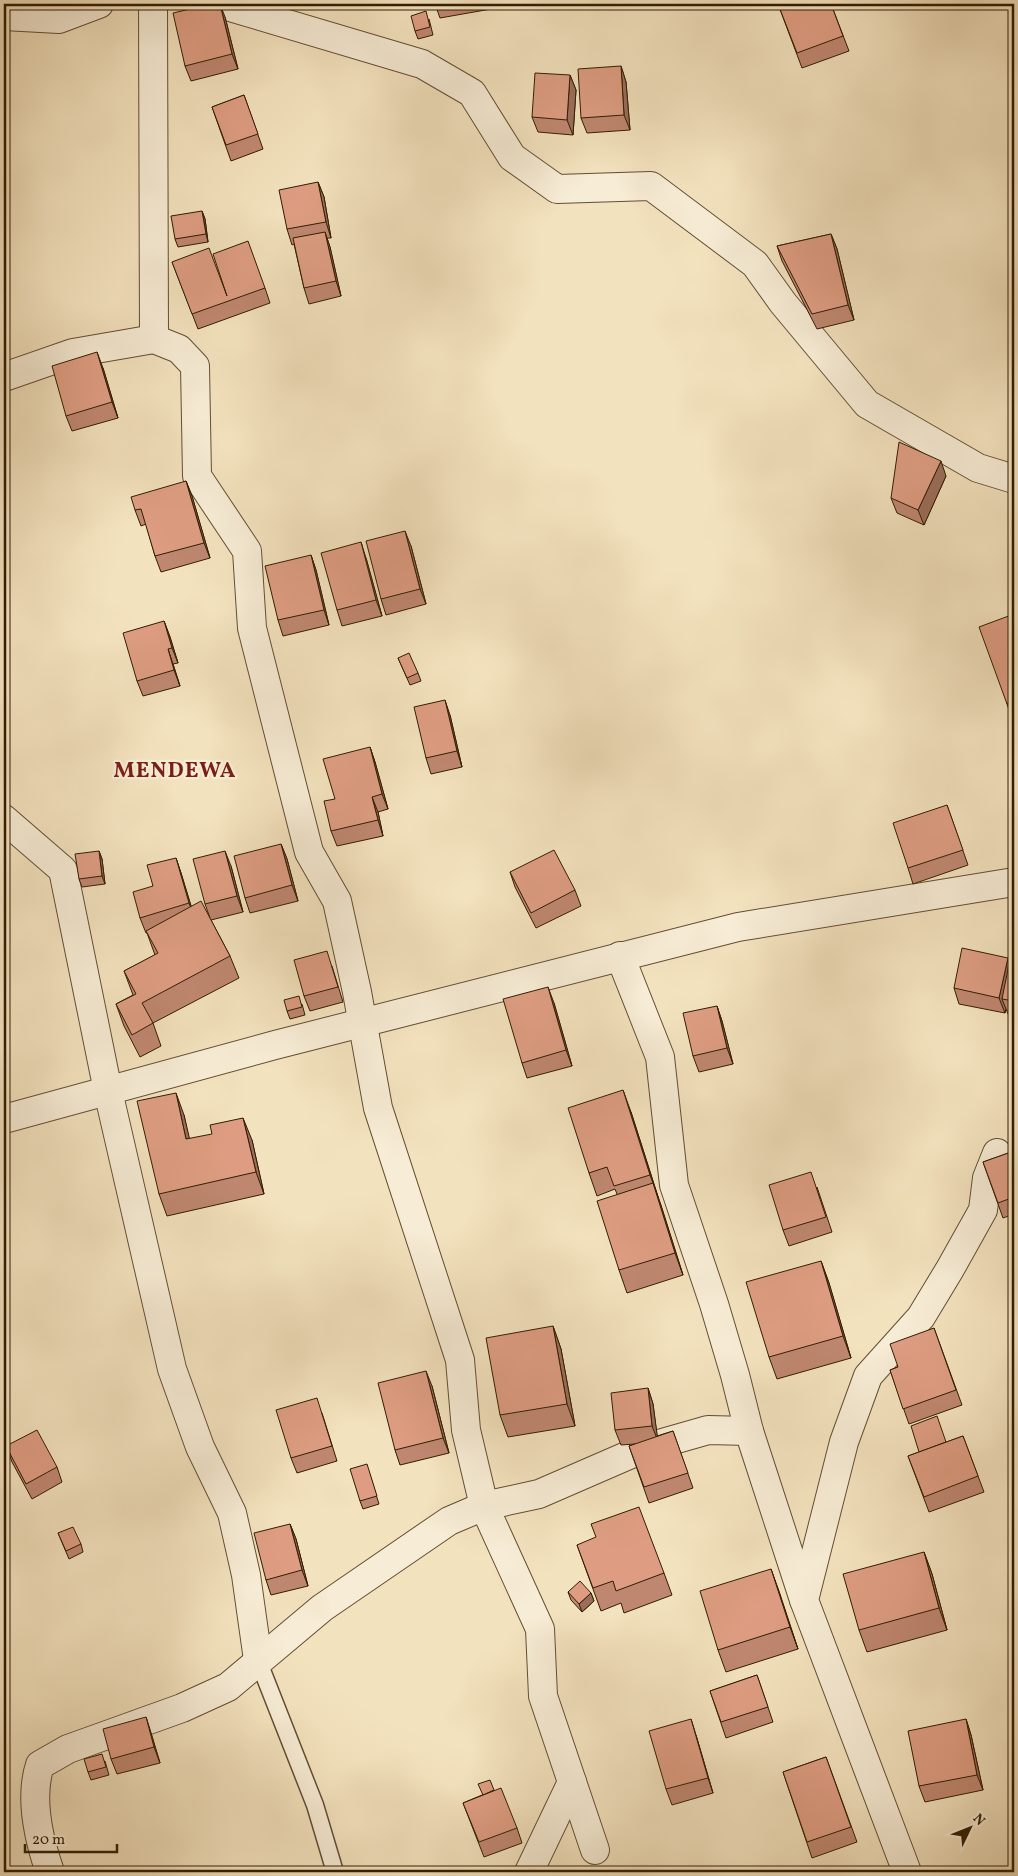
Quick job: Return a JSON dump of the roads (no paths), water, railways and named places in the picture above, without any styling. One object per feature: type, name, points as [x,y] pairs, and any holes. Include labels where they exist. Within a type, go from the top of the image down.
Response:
[{"type":"street","points":[[4,16],[59,19],[99,4]]},
{"type":"street","points":[[153,4],[154,339]]},
{"type":"street","points":[[220,4],[422,64],[472,93],[512,157],[557,189],[651,186],[755,264],[783,303],[866,404],[978,468],[1014,479]]},
{"type":"street","points":[[4,377],[74,353],[154,339],[179,349],[194,366],[197,476],[247,551],[252,628],[309,852],[337,901],[358,992],[378,1108],[460,1360],[466,1430],[484,1506],[540,1629],[543,1696],[595,1850]]},
{"type":"street","points":[[4,819],[63,870],[108,1091],[172,1369],[200,1447],[232,1514],[246,1575],[258,1660]]},
{"type":"street","points":[[4,1119],[266,1048],[738,927],[1014,882]]},
{"type":"street","points":[[620,956],[660,1056],[674,1185],[714,1304],[735,1375],[748,1431],[804,1600],[908,1872]]},
{"type":"street","points":[[804,1600],[844,1442],[868,1376],[921,1317],[950,1269],[983,1210],[987,1178],[997,1153]]},
{"type":"street","points":[[50,1872],[44,1853],[36,1807],[35,1779],[40,1765],[68,1749],[182,1708],[228,1688],[258,1660],[322,1608],[449,1522],[484,1506],[539,1494],[645,1448],[708,1430],[748,1431]]},
{"type":"street","points":[[529,1872],[572,1782]]},
{"type":"lane","points":[[258,1660],[315,1805],[336,1872]]},
{"type":"district","name":"MENDEWA","points":[[175,769]]}]
